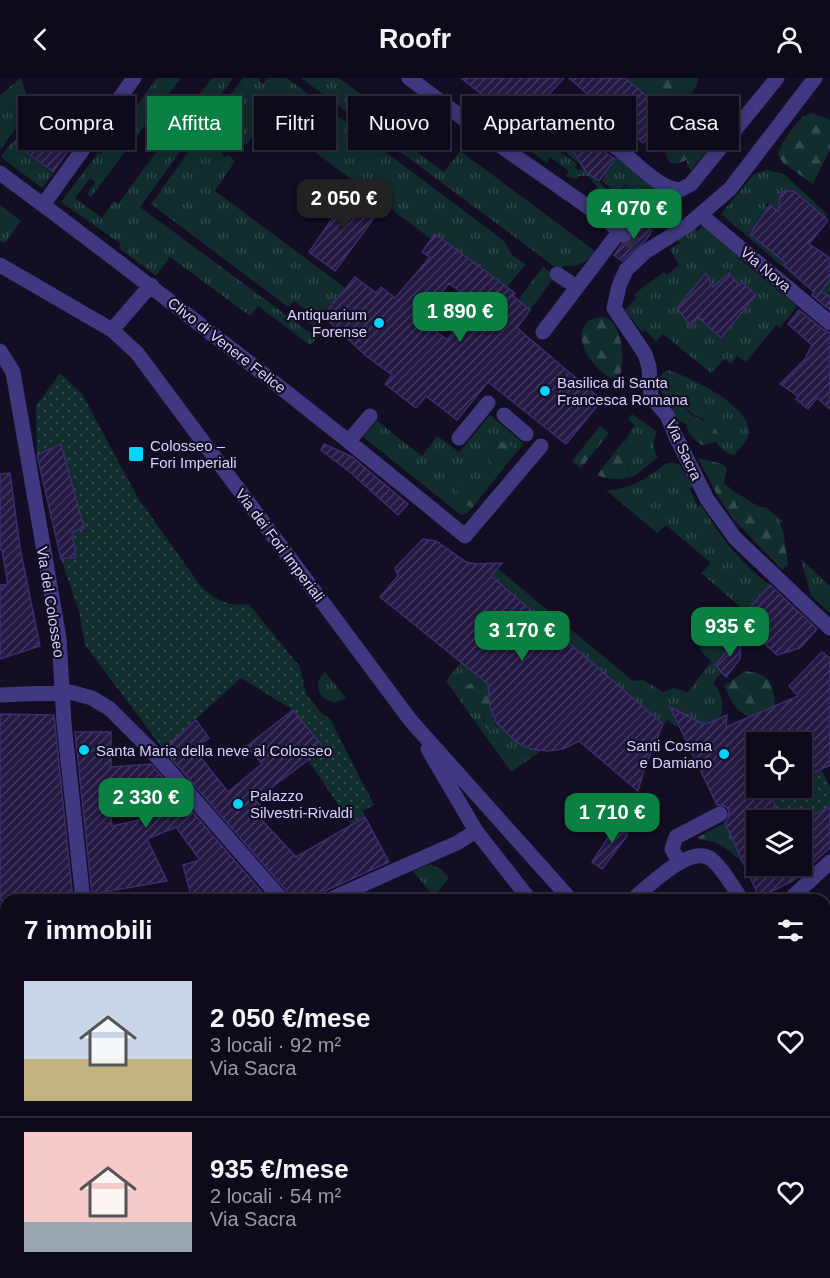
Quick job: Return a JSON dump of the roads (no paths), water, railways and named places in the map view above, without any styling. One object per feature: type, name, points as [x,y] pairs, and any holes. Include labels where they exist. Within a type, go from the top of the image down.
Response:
[{"type":"street","points":[[409,78],[462,117]]},
{"type":"street","points":[[618,150],[665,186],[672,189],[683,189],[692,184],[777,78]]},
{"type":"street","points":[[614,308],[619,286],[626,270],[643,251],[701,215],[730,189],[815,78]]},
{"type":"street","points":[[43,205],[131,79]]},
{"type":"street","points":[[506,150],[604,218],[621,233],[601,255],[588,288],[543,332]]},
{"type":"street","name":"Clivo di Venere Felice","points":[[0,173],[151,285],[350,441],[465,536],[541,446]]},
{"type":"street","name":"Via Nova","points":[[701,215],[830,322]]},
{"type":"street","name":"Via dei Fori Imperiali","points":[[1,265],[112,330],[137,352],[411,721],[566,894]]},
{"type":"street","name":"Via Sacra","points":[[557,274],[588,288],[614,308],[645,354],[649,367],[651,397],[668,415],[676,437],[716,513],[743,548],[830,628]]},
{"type":"street","points":[[112,330],[151,285]]},
{"type":"street","name":"Via del Colosseo","points":[[1,352],[13,372],[58,629],[61,693],[82,894]]},
{"type":"street","points":[[459,438],[488,403]]},
{"type":"street","points":[[504,415],[526,434]]},
{"type":"street","points":[[350,441],[370,416]]},
{"type":"street","points":[[0,695],[70,692],[92,698],[114,712],[152,751],[277,894]]},
{"type":"street","name":"Via dei Fori Imperiali","points":[[411,721],[476,831],[525,894]]},
{"type":"street","points":[[679,862],[672,849],[676,837],[720,814]]},
{"type":"street","points":[[342,894],[457,843],[476,831]]},
{"type":"street","points":[[639,894],[679,862],[697,855],[711,859],[737,894]]},
{"type":"street","points":[[795,894],[830,862]]},
{"type":"tunnel","points":[[624,235],[639,247]]},
{"type":"place","name":"Antiquarium Forense","points":[[379,323]]},
{"type":"place","name":"Basilica di Santa Francesca Romana","points":[[545,391]]},
{"type":"place","name":"Colosseo – Fori Imperiali","points":[[136,454]]},
{"type":"place","name":"Santa Maria della neve al Colosseo","points":[[84,750]]},
{"type":"place","name":"Santi Cosma e Damiano","points":[[724,754]]},
{"type":"place","name":"Palazzo Silvestri-Rivaldi","points":[[238,804]]}]
